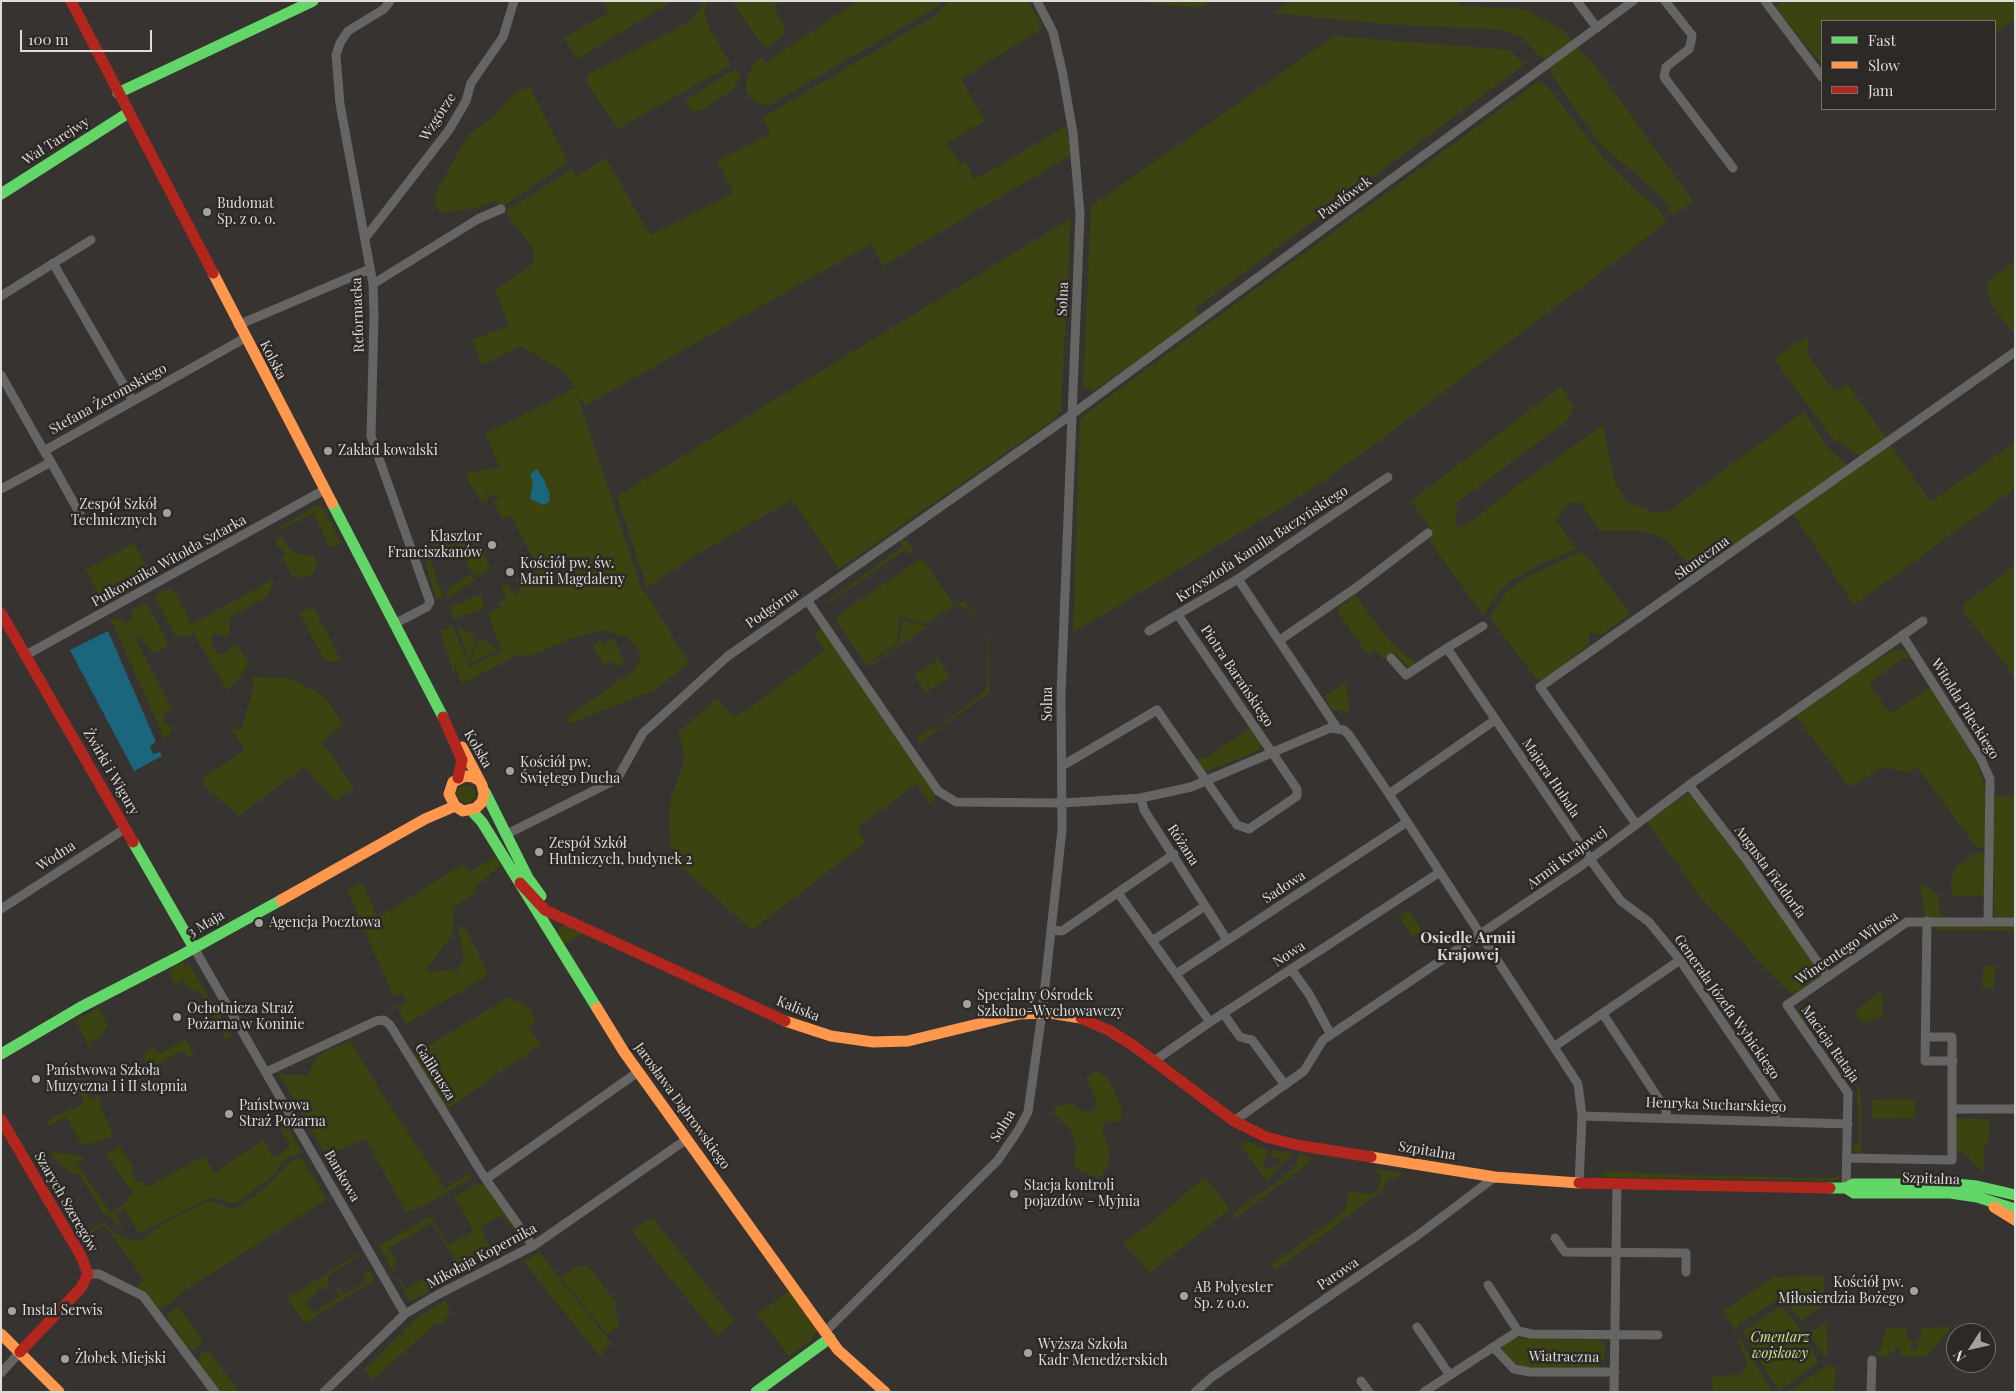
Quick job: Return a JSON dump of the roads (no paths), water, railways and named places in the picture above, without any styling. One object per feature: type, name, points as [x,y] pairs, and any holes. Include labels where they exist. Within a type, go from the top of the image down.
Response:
[{"type":"street","name":"Kolska","points":[[71,1],[451,732],[462,760],[458,778]]},
{"type":"street","points":[[118,93],[313,1]]},
{"type":"street","name":"Reformacka","points":[[390,1],[384,9],[348,31],[340,43],[336,55],[340,104],[366,237],[373,284],[371,436],[430,603],[426,608],[394,624]]},
{"type":"street","name":"Wzgórze","points":[[366,237],[449,130],[466,101],[471,83],[503,37],[514,1]]},
{"type":"street","name":"Solna","points":[[828,1335],[998,1160],[1010,1145],[1028,1112],[1042,1012],[1062,830],[1061,695],[1080,214],[1077,171],[1060,58],[1053,32],[1037,1]]},
{"type":"street","points":[[1577,1],[1597,28]]},
{"type":"street","name":"Pawłówek","points":[[1072,415],[1633,1]]},
{"type":"street","points":[[1665,1],[1692,35],[1692,42],[1688,49],[1666,67],[1664,77],[1733,168]]},
{"type":"street","points":[[1765,1],[1821,76]]},
{"type":"street","name":"Wał Tarejwy","points":[[1,194],[128,113]]},
{"type":"street","points":[[373,284],[478,219],[500,209]]},
{"type":"street","points":[[1,296],[91,240]]},
{"type":"street","points":[[54,263],[133,401]]},
{"type":"street","points":[[238,325],[370,269]]},
{"type":"street","name":"Stefana Żeromskiego","points":[[80,514],[44,451],[245,338]]},
{"type":"street","name":"Słoneczna","points":[[1636,824],[1540,688],[2015,352]]},
{"type":"street","points":[[1,376],[44,451]]},
{"type":"street","name":"Podgórna","points":[[505,835],[616,779],[643,733],[728,656],[1072,415]]},
{"type":"street","points":[[1,489],[51,462]]},
{"type":"street","name":"Krzysztofa Kamila Baczyńskiego","points":[[1149,631],[1238,579],[1388,477]]},
{"type":"street","name":"Pułkownika Witolda Sztarka","points":[[26,655],[324,490]]},
{"type":"street","points":[[1280,640],[1357,587],[1428,533]]},
{"type":"street","points":[[1238,579],[1337,728],[1349,735],[1389,794],[1578,1084],[1582,1116],[1579,1184]]},
{"type":"street","points":[[807,600],[938,791],[956,802],[1063,802],[1141,798],[1191,787],[1330,728],[1337,728]]},
{"type":"street","name":"Żwirki i Wigury","points":[[1,613],[194,948]]},
{"type":"street","name":"Piotra Barańskiego","points":[[1178,615],[1297,789],[1297,796],[1249,829],[1237,825],[1204,781]]},
{"type":"street","name":"Armii Krajowej","points":[[1234,1121],[1304,1071],[1323,1040],[1482,935],[1590,859],[1689,785],[1923,621]]},
{"type":"street","points":[[1391,658],[1406,675],[1483,626]]},
{"type":"street","name":"Witolda Pileckiego","points":[[1902,636],[1941,693],[1984,764],[1990,779],[1988,922]]},
{"type":"street","name":"Majora Hubala","points":[[1447,648],[1590,859],[1621,901],[1640,915]]},
{"type":"street","points":[[1062,766],[1157,710],[1204,781]]},
{"type":"street","points":[[1389,794],[1494,720]]},
{"type":"street","name":"Kolska","points":[[451,732],[465,751],[482,785]]},
{"type":"street","points":[[482,785],[482,802],[471,810],[463,811],[455,806],[449,794],[453,782],[465,776],[473,777],[482,785],[505,835],[533,886],[560,915],[553,935]]},
{"type":"street","name":"Augusta Fieldorfa","points":[[1689,785],[1745,858],[1828,977]]},
{"type":"street","name":"3 Maja","points":[[425,819],[449,794]]},
{"type":"street","name":"Różana","points":[[1141,798],[1144,810],[1174,854],[1227,940]]},
{"type":"street","name":"3 Maja","points":[[1,1054],[81,1007],[194,948],[425,819],[455,806]]},
{"type":"street","name":"Jarosława Dąbrowskiego","points":[[471,810],[482,822],[531,904],[553,935],[638,1072],[828,1335],[849,1361],[884,1392]]},
{"type":"street","name":"Sadowa","points":[[1176,974],[1407,822]]},
{"type":"street","name":"Wodna","points":[[1,909],[126,828]]},
{"type":"street","points":[[1051,930],[1062,931],[1174,854]]},
{"type":"street","name":"Nowa","points":[[1154,1061],[1223,1013],[1440,872]]},
{"type":"street","name":"Jarosława Dąbrowskiego","points":[[520,883],[545,910],[560,915]]},
{"type":"street","points":[[1118,893],[1210,1022]]},
{"type":"street","points":[[1152,941],[1205,906]]},
{"type":"street","name":"Kaliska","points":[[560,915],[796,1026],[840,1038],[873,1042],[915,1040],[1006,1016],[1042,1012]]},
{"type":"street","name":"Generała Józefa Wybickiego","points":[[1640,915],[1649,922],[1680,960],[1778,1104],[1774,1121]]},
{"type":"street","points":[[1927,921],[1925,1060],[1953,1060]]},
{"type":"street","name":"Wincentego Witosa","points":[[1787,1005],[1907,922],[2015,922]]},
{"type":"street","name":"Bankowa","points":[[194,948],[405,1314]]},
{"type":"street","points":[[1555,1046],[1680,960]]},
{"type":"street","points":[[1291,969],[1318,1009],[1330,1035]]},
{"type":"street","name":"Macieja Rataja","points":[[1787,1005],[1848,1093],[1846,1188]]},
{"type":"street","name":"Szpitalna","points":[[1042,1012],[1070,1015],[1097,1024],[1134,1046],[1234,1121],[1266,1137],[1297,1145],[1495,1177],[1579,1184],[1846,1188],[1853,1184],[1955,1184],[1977,1186],[2015,1195]]},
{"type":"street","points":[[1223,1013],[1240,1037],[1252,1040],[1285,1085]]},
{"type":"street","points":[[1603,1014],[1666,1110],[1667,1117]]},
{"type":"street","name":"Galileusza","points":[[266,1072],[376,1021],[384,1020],[390,1025],[486,1179],[533,1246]]},
{"type":"street","points":[[1847,1158],[1952,1160],[1954,1109],[1952,1037],[1925,1037]]},
{"type":"street","points":[[486,1179],[638,1072]]},
{"type":"street","points":[[1954,1109],[2015,1109]]},
{"type":"street","name":"Henryka Sucharskiego","points":[[1582,1116],[1667,1117],[1848,1124]]},
{"type":"street","name":"Szarych Szeregów","points":[[1,1119],[81,1256],[88,1274],[99,1274],[142,1296],[215,1392]]},
{"type":"street","name":"Mikołaja Kopernika","points":[[324,1392],[405,1314],[436,1295],[533,1246],[687,1140]]},
{"type":"street","name":"Parowa","points":[[1195,1392],[1212,1377],[1411,1240],[1495,1177]]},
{"type":"street","points":[[1614,1392],[1617,1184]]},
{"type":"street","name":"Szpitalna","points":[[1846,1188],[1854,1193],[1935,1193],[1976,1198],[2015,1209]]},
{"type":"street","points":[[1976,1198],[2015,1220]]},
{"type":"street","points":[[1555,1238],[1565,1252],[1686,1253],[1686,1272]]},
{"type":"street","points":[[1,1373],[81,1288],[88,1278],[88,1274]]},
{"type":"street","name":"Wiatraczna","points":[[1488,1285],[1518,1330],[1531,1334],[1658,1335]]},
{"type":"street","points":[[1417,1328],[1450,1374]]},
{"type":"street","name":"Wiatraczna","points":[[1424,1392],[1518,1330]]},
{"type":"street","points":[[1,1334],[59,1392]]},
{"type":"street","points":[[756,1392],[828,1335]]},
{"type":"street","name":"Wiatraczna","points":[[1493,1347],[1514,1369],[1530,1372],[1615,1372]]},
{"type":"street","points":[[1871,1392],[1872,1360]]},
{"type":"street","points":[[1361,1381],[1369,1392]]},
{"type":"water","points":[[537,469],[550,495],[549,502],[544,505],[530,499],[533,482],[530,474]]},
{"type":"water","points":[[108,631],[156,742],[150,746],[153,754],[160,752],[162,756],[134,771],[70,650]]},
{"type":"place","name":"Budomat Sp. z o. o.","points":[[207,212]]},
{"type":"place","name":"Zakład kowalski","points":[[328,451]]},
{"type":"place","name":"Zespół Szkół Technicznych","points":[[167,513]]},
{"type":"place","name":"Klasztor Franciszkanów","points":[[492,545]]},
{"type":"place","name":"Kościół pw. św. Marii Magdaleny","points":[[510,572]]},
{"type":"place","name":"Kościół pw. Świętego Ducha","points":[[510,771]]},
{"type":"place","name":"Zespół Szkół Hutniczych, budynek 2","points":[[539,852]]},
{"type":"place","name":"Agencja Pocztowa","points":[[259,923]]},
{"type":"place","name":"Specjalny Ośrodek Szkolno-Wychowawczy","points":[[967,1004]]},
{"type":"place","name":"Ochotnicza Straż Pożarna w Koninie","points":[[177,1017]]},
{"type":"place","name":"Państwowa Szkoła Muzyczna I i II stopnia","points":[[36,1079]]},
{"type":"place","name":"Państwowa Straż Pożarna","points":[[229,1114]]},
{"type":"place","name":"Stacja kontroli pojazdów - Myjnia","points":[[1014,1194]]},
{"type":"place","name":"Kościół pw. Miłosierdzia Bożego","points":[[1914,1291]]},
{"type":"place","name":"AB Polyester Sp. z o.o.","points":[[1184,1296]]},
{"type":"place","name":"Instal Serwis","points":[[12,1311]]},
{"type":"place","name":"Wyższa Szkoła Kadr Menedżerskich","points":[[1028,1353]]},
{"type":"place","name":"Żłobek Miejski","points":[[65,1359]]},
{"type":"district","name":"Osiedle Armii Krajowej","points":[[1468,946]]},
{"type":"park label","name":"Cmentarz wojskowy","points":[[1780,1346]]}]
